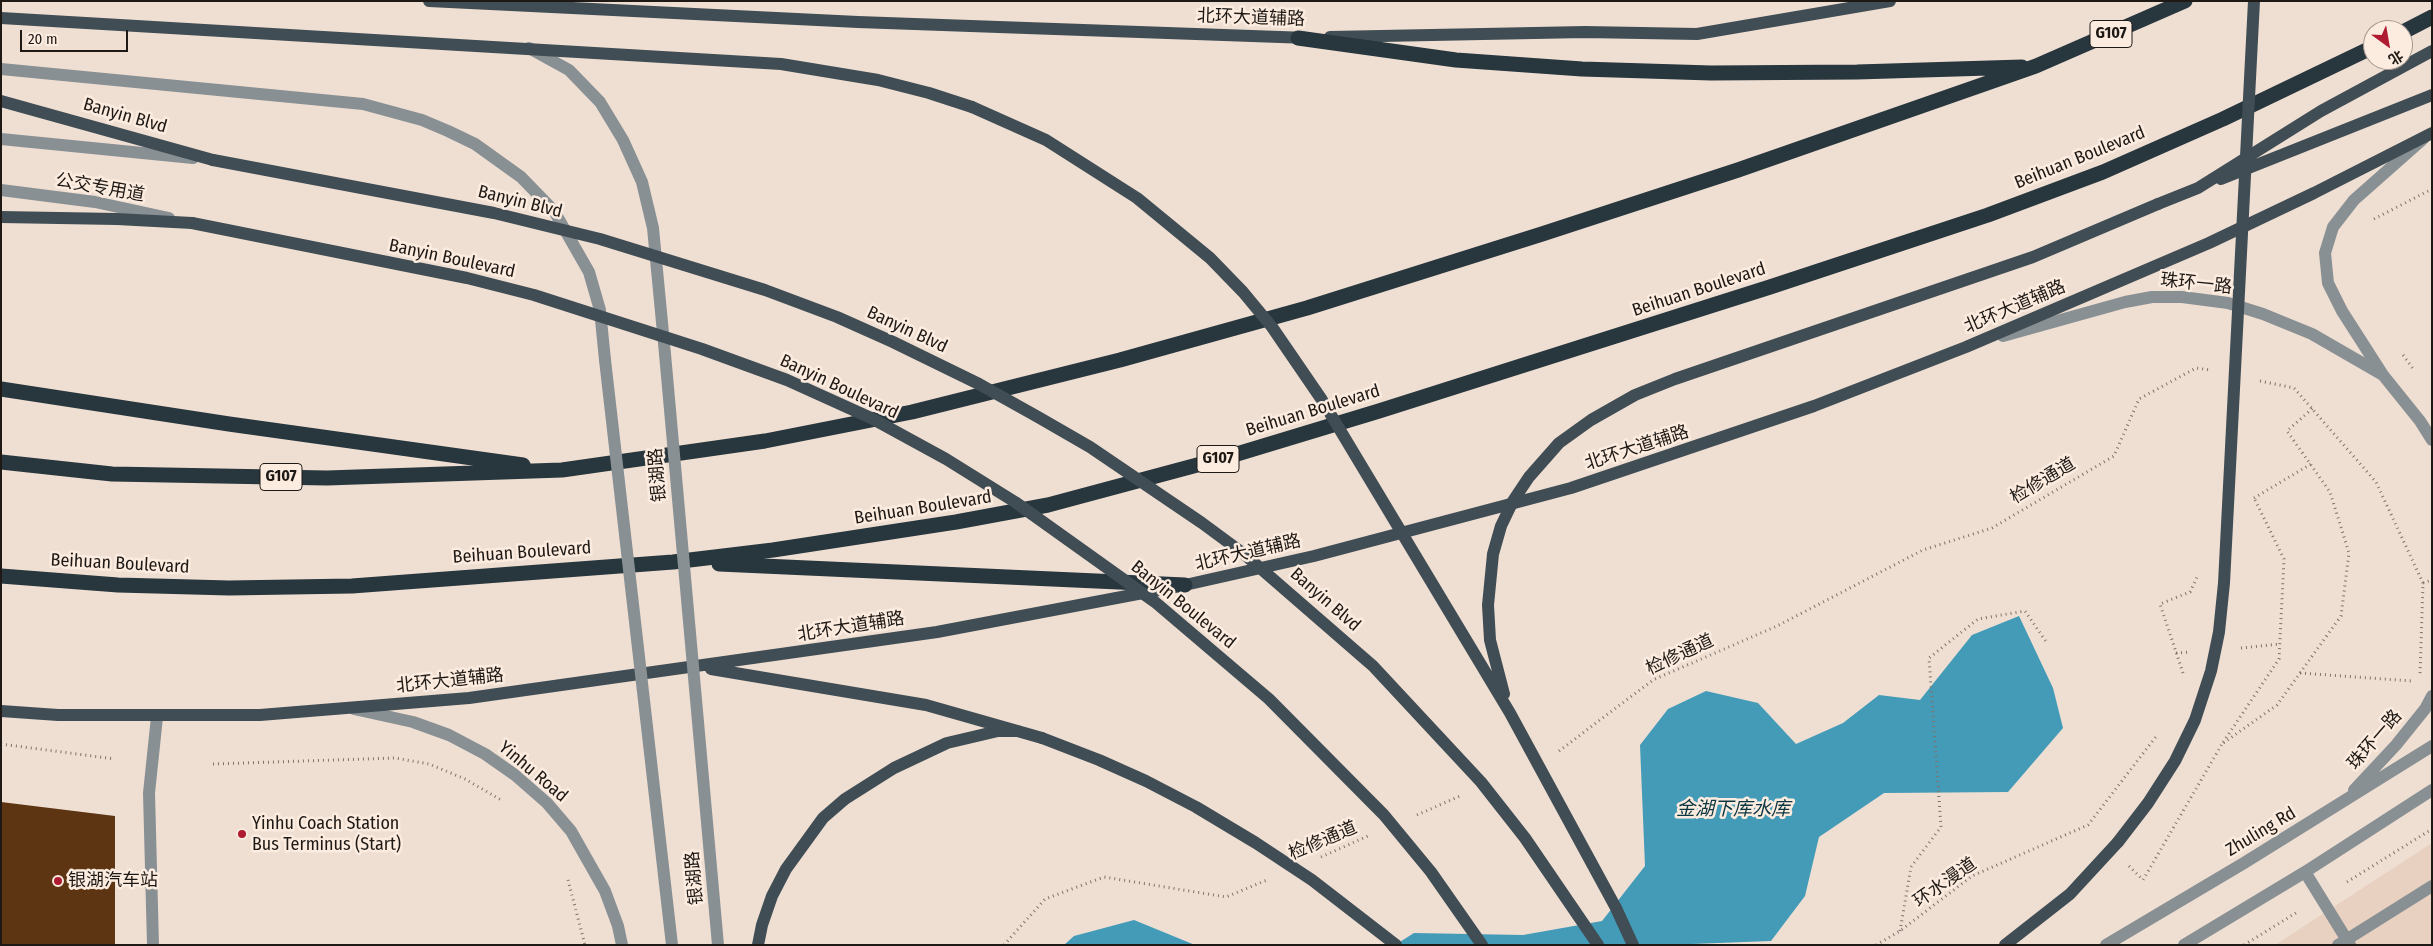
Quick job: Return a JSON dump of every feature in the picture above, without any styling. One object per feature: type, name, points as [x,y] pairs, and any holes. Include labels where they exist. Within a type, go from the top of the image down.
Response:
[{"type":"highway","name":"G107","points":[[1,462],[112,474],[326,478],[562,470],[765,441],[892,416],[1120,360],[1307,308],[1542,234],[1738,170],[2036,66],[2185,1]]},
{"type":"highway","points":[[2413,27],[2432,17]]},
{"type":"highway","points":[[1298,38],[1456,60],[1582,69],[1721,73],[2036,66]]},
{"type":"highway","name":"Beihuan Boulevard","points":[[1,576],[118,585],[210,588],[343,586],[673,562],[802,546],[956,522],[1048,505],[1145,480],[1332,426],[1653,325],[1988,215],[2103,172],[2224,119],[2363,52]]},
{"type":"highway","points":[[1,389],[229,424],[562,470]]},
{"type":"highway","points":[[673,562],[1185,585]]},
{"type":"main road","name":"北环大道辅路","points":[[429,1],[858,22],[1298,38],[1585,32],[1698,34],[1890,1]]},
{"type":"main road","points":[[2005,945],[2070,894],[2118,842],[2148,803],[2175,761],[2195,720],[2211,671],[2219,632],[2226,563],[2254,1]]},
{"type":"main road","points":[[1,18],[781,64],[878,80],[929,93],[972,107],[1046,140],[1137,198],[1210,258],[1243,292],[1272,327],[1322,400],[1510,714],[1616,908],[1633,945]]},
{"type":"main road","points":[[2198,188],[2296,126],[2432,51]]},
{"type":"main road","points":[[1510,714],[1490,640],[1488,605],[1493,554],[1501,526],[1513,501],[1530,477],[1559,443],[1591,420],[1635,395],[1675,379],[2033,257],[2158,204],[2281,157],[2432,95]]},
{"type":"main road","name":"Banyin Blvd","points":[[1,101],[213,160],[494,213],[641,251],[765,290],[837,317],[979,384],[1090,447],[1202,522],[1259,566],[1374,666],[1481,782],[1525,838],[1598,945]]},
{"type":"main road","name":"北环大道辅路","points":[[1,711],[58,715],[157,717],[260,715],[470,698],[937,632],[1185,585],[1368,542],[1571,488],[1814,406],[1966,347],[2209,242],[2314,193],[2429,135]]},
{"type":"main road","name":"Banyin Boulevard","points":[[1,217],[116,219],[192,223],[467,278],[534,295],[702,349],[787,380],[870,418],[946,459],[1023,508],[1155,602],[1269,700],[1384,816],[1431,872],[1482,945]]},
{"type":"main road","points":[[699,667],[926,705],[1018,730],[1099,760],[1146,781],[1196,807],[1256,843],[1312,880],[1396,945]]},
{"type":"main road","points":[[758,945],[762,925],[772,896],[786,869],[823,818],[845,799],[894,768],[947,743],[998,731],[1018,730]]},
{"type":"street","name":"银湖路","points":[[529,48],[569,70],[600,102],[624,140],[642,182],[653,228],[718,945]]},
{"type":"street","points":[[1,69],[363,104],[414,117],[475,144],[521,176],[554,210],[589,272],[600,310],[672,945]]},
{"type":"street","name":"珠环一路","points":[[2429,135],[2354,200],[2332,228],[2325,253],[2328,283],[2342,311],[2383,375],[2420,421],[2432,440]]},
{"type":"street","name":"公交专用道","points":[[1,139],[213,160]]},
{"type":"street","name":"公交专用道","points":[[1,190],[95,202],[192,223]]},
{"type":"street","name":"珠环一路","points":[[1966,347],[2124,302],[2152,297],[2182,297],[2228,303],[2263,314],[2312,334],[2383,375]]},
{"type":"street","name":"珠环一路","points":[[2341,804],[2396,745],[2425,709],[2432,696]]},
{"type":"street","name":"Yinhu Road","points":[[350,708],[413,722],[449,735],[485,754],[515,775],[547,803],[571,831],[590,861],[618,926],[622,945]]},
{"type":"street","points":[[153,945],[149,793],[157,717]]},
{"type":"street","name":"Zhuling Rd","points":[[2106,945],[2341,804],[2432,746]]},
{"type":"street","points":[[2184,945],[2305,872],[2432,790]]},
{"type":"street","points":[[2305,872],[2345,943],[2432,886]]},
{"type":"path","points":[[2372,220],[2432,189]]},
{"type":"path","points":[[2398,350],[2416,371]]},
{"type":"path","name":"检修通道","points":[[1556,752],[1565,748],[1653,680],[1777,626],[1923,550],[1992,528],[2114,456],[2139,399],[2196,368],[2216,372]]},
{"type":"path","points":[[2255,380],[2294,388],[2376,482],[2423,583],[2420,682],[2300,673]]},
{"type":"path","points":[[2222,744],[2277,705],[2341,616],[2348,554],[2330,492],[2287,431],[2313,408]]},
{"type":"path","points":[[2143,880],[2222,744],[2279,659],[2284,559],[2254,498],[2311,464]]},
{"type":"path","points":[[2423,583],[2432,580]]},
{"type":"path","points":[[2160,604],[2185,680]]},
{"type":"path","points":[[1900,932],[1911,867],[1941,827],[1929,658],[1978,619],[2025,610],[2047,643]]},
{"type":"path","name":"环水漫道","points":[[1876,945],[1900,932],[1972,876],[2088,826],[2163,727]]},
{"type":"path","points":[[1,744],[115,759]]},
{"type":"path","points":[[213,764],[395,758],[429,764],[465,779],[506,803]]},
{"type":"path","points":[[1410,818],[1462,796]]},
{"type":"path","points":[[2347,882],[2432,829]]},
{"type":"path","name":"检修通道","points":[[1314,860],[1375,834]]},
{"type":"path","points":[[1004,945],[1045,899],[1104,877],[1226,897],[1270,878]]},
{"type":"path","points":[[568,879],[585,945]]},
{"type":"path","points":[[2244,945],[2306,907]]},
{"type":"shaded area","points":[[2432,843],[2432,945],[2275,945]]},
{"type":"water","name":"金湖下库水库","points":[[2019,616],[2053,688],[2063,728],[2008,792],[1884,793],[1819,837],[1805,896],[1771,941],[1666,945],[1395,945],[1414,933],[1523,935],[1602,921],[1645,866],[1640,745],[1668,709],[1706,691],[1758,703],[1796,744],[1843,723],[1879,695],[1920,700],[1972,635]]},
{"type":"water","points":[[1134,920],[1195,945],[1064,945],[1074,936]]},
{"type":"building","name":"银湖汽车站","points":[[1,802],[115,816],[115,945],[1,945]]},
{"type":"place","name":"Yinhu Coach Station Bus Terminus (Start)","points":[[242,834]]},
{"type":"place","name":"银湖汽车站","points":[[58,881]]}]
